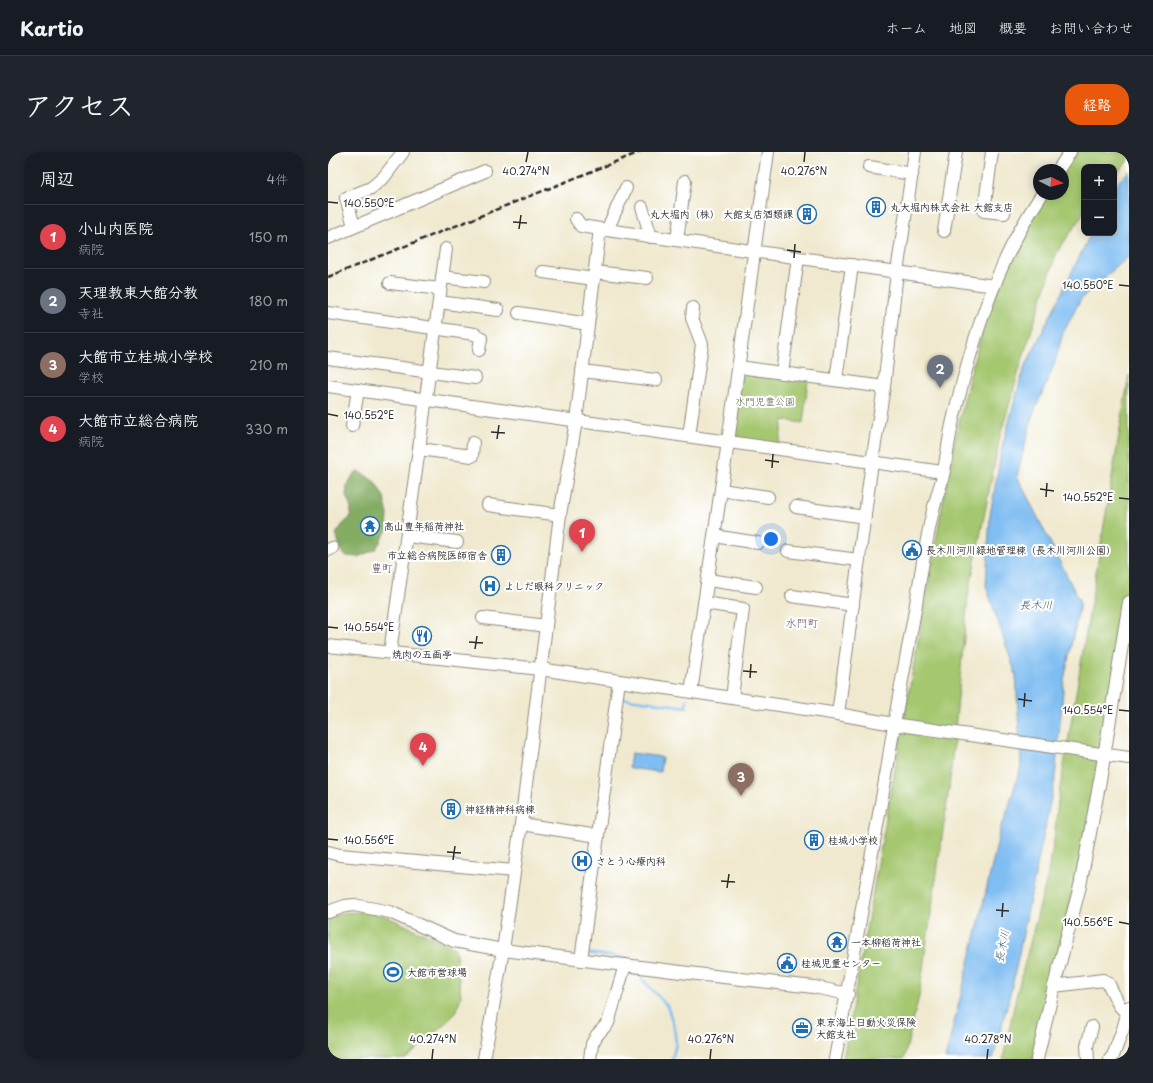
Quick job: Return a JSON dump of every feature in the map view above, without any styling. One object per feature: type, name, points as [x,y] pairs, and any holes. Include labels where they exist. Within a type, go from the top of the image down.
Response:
[{"type":"street","points":[[354,226],[346,198],[371,188],[384,177],[402,152]]},
{"type":"street","points":[[691,692],[739,367],[768,152]]},
{"type":"street","points":[[838,714],[872,462],[884,387],[897,272],[915,152]]},
{"type":"street","points":[[944,231],[956,152]]},
{"type":"street","points":[[992,152],[984,211],[1004,213]]},
{"type":"street","points":[[1062,164],[1068,154]]},
{"type":"street","points":[[869,167],[912,174]]},
{"type":"street","points":[[328,238],[485,170]]},
{"type":"street","points":[[677,240],[685,181]]},
{"type":"street","points":[[484,1059],[503,950],[521,824],[560,515],[576,420],[594,275],[604,230],[626,188]]},
{"type":"street","points":[[835,1059],[848,994],[932,515],[943,472],[953,422],[972,349],[986,305],[1029,213],[1038,200]]},
{"type":"street","points":[[642,207],[651,237]]},
{"type":"street","points":[[576,219],[581,226],[604,230],[994,286]]},
{"type":"street","points":[[390,652],[446,249]]},
{"type":"street","points":[[782,373],[798,258]]},
{"type":"street","points":[[836,380],[852,265]]},
{"type":"street","points":[[543,272],[646,278]]},
{"type":"street","points":[[390,283],[484,282]]},
{"type":"street","points":[[438,302],[498,310]]},
{"type":"street","points":[[689,436],[702,344],[692,318],[693,308]]},
{"type":"street","points":[[328,313],[475,334],[481,338],[479,350]]},
{"type":"street","points":[[519,313],[588,324]]},
{"type":"street","points":[[328,358],[475,378]]},
{"type":"street","points":[[739,367],[884,387]]},
{"type":"street","points":[[582,371],[656,380]]},
{"type":"street","points":[[328,386],[943,472]]},
{"type":"street","points":[[352,426],[358,390]]},
{"type":"street","points":[[419,450],[472,456],[473,443]]},
{"type":"street","points":[[721,490],[768,497]]},
{"type":"street","points":[[488,505],[560,515]]},
{"type":"street","points":[[796,507],[865,517]]},
{"type":"street","points":[[406,536],[457,542]]},
{"type":"street","points":[[714,536],[758,543]]},
{"type":"street","points":[[788,551],[859,560]]},
{"type":"street","points":[[708,580],[756,587]]},
{"type":"street","points":[[792,596],[853,605]]},
{"type":"street","points":[[1037,1059],[1080,886],[1104,755],[1129,602]]},
{"type":"street","points":[[704,603],[743,609],[732,698]]},
{"type":"street","points":[[483,618],[546,626]]},
{"type":"street","points":[[328,646],[540,669],[1129,758]]},
{"type":"street","points":[[581,960],[619,681]]},
{"type":"street","points":[[521,824],[598,836]]},
{"type":"street","points":[[328,852],[340,855],[514,871]]},
{"type":"street","points":[[328,912],[344,906],[354,905],[390,912],[454,940],[503,950],[814,987],[848,994]]},
{"type":"street","points":[[590,1059],[592,1044],[597,1035],[608,1023],[624,965]]},
{"type":"street","points":[[1054,986],[1103,980],[1108,983],[1119,1005],[1128,1009],[1116,1049],[1110,1059]]},
{"type":"street","points":[[1088,1059],[1087,1046],[1092,1027]]},
{"type":"green space","points":[[1077,152],[1129,152],[1129,160],[1117,173],[1117,164],[1081,164],[1081,217],[1057,252],[1024,354],[1000,436],[968,597],[949,789],[919,996],[904,1059],[843,1059],[948,474],[958,426],[978,346],[991,307],[1007,268],[1025,230],[1042,200],[1069,200],[1069,164],[1068,164]]},
{"type":"green space","name":"水門児童公園","points":[[742,371],[808,380],[803,423],[783,420],[779,445],[738,440],[734,433]]},
{"type":"green space","points":[[1129,375],[1129,593],[1089,821],[1034,1059],[1003,1059],[1016,997],[1047,878],[1054,841],[1058,801]]},
{"type":"green space","points":[[359,471],[375,482],[384,497],[388,515],[387,530],[376,549],[358,557],[346,556],[342,553],[336,534],[343,524],[350,518],[351,508],[346,496],[347,486],[353,475]]},
{"type":"green space","name":"大館市営球場","points":[[361,912],[383,915],[455,948],[461,996],[456,1013],[406,1059],[328,1059],[328,919],[341,913]]},
{"type":"water","name":"長木川","points":[[1129,171],[1129,256],[1081,299],[1063,333],[1054,365],[1032,417],[1017,476],[1080,604],[1064,680],[1055,779],[1012,987],[993,1059],[945,1059],[1001,827],[1005,819],[1021,766],[1016,675],[986,586],[990,515],[1002,447],[1023,371],[1090,236],[1117,236],[1117,185]]},
{"type":"water","points":[[631,753],[662,757],[660,772],[629,768]]},
{"type":"waterway","points":[[621,698],[686,707],[687,699]]},
{"type":"waterway","points":[[585,953],[628,958]]},
{"type":"waterway","points":[[636,972],[667,1006],[674,1026],[676,1044],[672,1059]]},
{"type":"railway","points":[[328,277],[640,152]]},
{"type":"place","name":"丸大堀内株式会社 大館支店","points":[[876,207]]},
{"type":"place","name":"丸大堀内（株） 大館支店酒類課","points":[[807,214]]},
{"type":"place","name":"天理教東大館分教","points":[[940,388]]},
{"type":"place","name":"高山豊年稲荷神社","points":[[370,526]]},
{"type":"place","name":"長木川河川緑地管理棟（長木川河川公園）","points":[[912,550]]},
{"type":"place","name":"小山内医院","points":[[582,552]]},
{"type":"place","name":"市立総合病院医師宿舎","points":[[501,555]]},
{"type":"place","name":"よしだ眼科クリニック","points":[[490,586]]},
{"type":"place","name":"焼肉の五画亭","points":[[422,636]]},
{"type":"place","name":"大館市立総合病院","points":[[423,766]]},
{"type":"place","name":"大館市立桂城小学校","points":[[741,796]]},
{"type":"place","name":"神経精神科病棟","points":[[451,809]]},
{"type":"place","name":"桂城小学校","points":[[814,840]]},
{"type":"place","name":"さとう心療内科","points":[[582,861]]},
{"type":"place","name":"一本柳稻荷神社","points":[[837,942]]},
{"type":"place","name":"桂城児童センター","points":[[787,963]]},
{"type":"place","name":"大館市営球場","points":[[393,972]]},
{"type":"place","name":"東京海上日動火災保険 大館支社","points":[[802,1028]]},
{"type":"district","name":"豊町","points":[[382,568]]},
{"type":"district","name":"水門町","points":[[802,623]]}]
